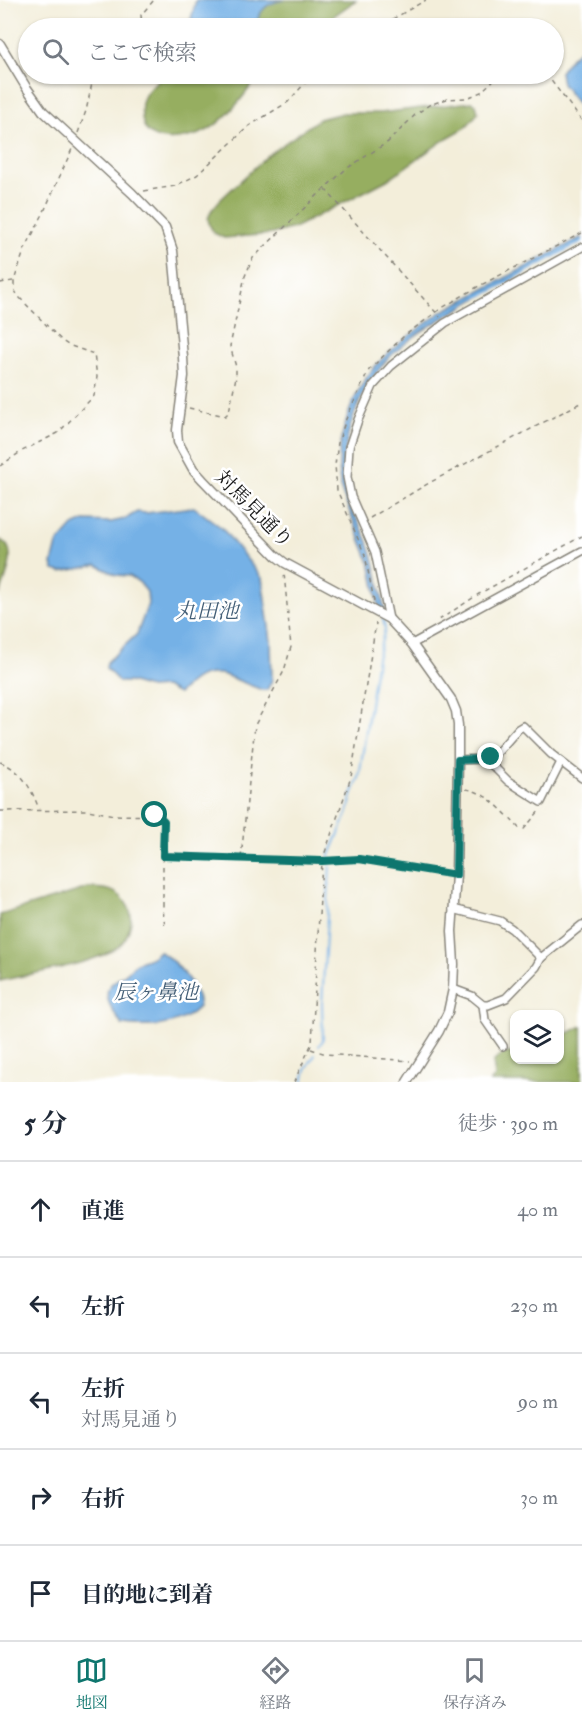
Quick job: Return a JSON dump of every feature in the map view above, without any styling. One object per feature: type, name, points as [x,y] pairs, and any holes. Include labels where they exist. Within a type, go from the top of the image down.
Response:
[{"type":"street","name":"対馬見通り","points":[[0,44],[18,74]]},
{"type":"street","name":"対馬見通り","points":[[24,84],[43,111],[132,193],[165,227],[173,251],[183,357],[184,376],[177,430],[178,442],[193,469],[285,563],[389,619],[412,644],[451,699],[456,711],[458,789],[453,909],[453,989],[448,1012],[421,1062],[407,1082]]},
{"type":"street","points":[[389,619],[375,552],[351,497],[347,477],[349,447],[373,386],[391,366],[445,323],[582,247]]},
{"type":"street","points":[[412,644],[582,551]]},
{"type":"street","points":[[458,760],[486,759],[496,754],[523,726],[538,743],[582,778]]},
{"type":"street","points":[[486,759],[508,781],[538,801],[542,801],[561,762]]},
{"type":"street","points":[[453,909],[500,921],[512,929],[541,958]]},
{"type":"street","points":[[453,989],[472,996],[483,1005],[506,998],[536,967],[541,958],[582,925]]},
{"type":"street","points":[[483,1005],[485,1020],[503,1046]]},
{"type":"path","points":[[141,18],[141,15],[154,0]]},
{"type":"path","points":[[394,18],[426,0]]},
{"type":"path","points":[[0,466],[22,451],[58,433],[94,396],[97,376],[94,354],[62,341],[18,296],[14,289],[14,281],[24,251],[75,141],[86,111],[92,84]]},
{"type":"path","points":[[132,193],[176,186],[197,175],[249,126],[288,102],[305,84]]},
{"type":"path","points":[[180,406],[225,416],[229,412],[236,377],[236,367],[230,346],[245,276],[254,258],[346,169],[387,142],[415,115],[429,105],[447,99],[467,98],[481,92],[489,84]]},
{"type":"path","points":[[554,84],[582,121]]},
{"type":"path","points":[[325,188],[445,323]]},
{"type":"path","points":[[294,1082],[299,1067],[310,1049],[322,861],[351,777],[376,619],[365,555],[338,490],[336,465],[338,443],[346,419],[369,370],[404,336],[479,286],[582,233]]},
{"type":"path","points":[[0,283],[14,281]]},
{"type":"path","points":[[362,522],[429,483],[582,402]]},
{"type":"path","points":[[436,622],[479,594],[582,536]]},
{"type":"path","points":[[241,858],[255,725],[278,685],[289,659],[291,647],[284,580],[285,563]]},
{"type":"path","points":[[0,762],[12,767],[29,784],[39,810]]},
{"type":"path","points":[[458,789],[480,792],[504,810],[520,829],[524,829],[543,807],[542,801]]},
{"type":"path","points":[[0,811],[88,810],[114,816],[159,816],[164,821],[162,908],[165,928]]},
{"type":"path","points":[[163,856],[322,861],[359,859],[456,875]]},
{"type":"path","points":[[310,1049],[326,1054],[421,1062]]},
{"type":"green space","points":[[252,0],[356,0],[331,18],[231,18]]},
{"type":"green space","points":[[153,84],[252,84],[236,106],[214,126],[198,135],[177,139],[157,137],[144,126],[141,111],[146,94]]},
{"type":"green space","points":[[472,102],[476,104],[478,113],[465,128],[387,180],[296,227],[272,234],[224,238],[214,233],[210,226],[208,219],[211,211],[220,200],[268,155],[319,119],[343,113],[380,113]]},
{"type":"green space","points":[[0,540],[6,544],[10,557],[0,594]]},
{"type":"green space","points":[[88,888],[100,888],[116,893],[128,906],[131,918],[129,931],[118,947],[101,956],[58,969],[0,981],[0,915]]},
{"type":"green space","points":[[582,1026],[582,1082],[490,1082],[495,1077],[493,1062],[504,1053],[510,1053],[510,1064],[564,1064],[564,1036]]},
{"type":"water","points":[[196,0],[285,0],[268,5],[258,18],[191,18]]},
{"type":"water","points":[[582,48],[582,109],[562,84],[564,84],[564,67]]},
{"type":"water","points":[[582,237],[582,241],[477,298],[421,332],[384,363],[366,389],[352,420],[344,470],[349,501],[374,561],[385,611],[379,609],[371,566],[341,490],[339,472],[342,436],[353,401],[372,370],[384,357],[443,311]]},
{"type":"water","name":"丸田池","points":[[194,507],[222,528],[262,578],[271,641],[272,680],[267,690],[222,674],[208,674],[197,678],[178,694],[165,687],[150,688],[129,682],[119,682],[106,668],[107,662],[137,634],[148,604],[147,592],[139,582],[129,576],[116,575],[97,565],[61,572],[54,570],[52,564],[57,544],[73,526],[84,521],[111,522],[125,519],[137,512]]},
{"type":"water","name":"辰ヶ鼻池","points":[[159,951],[185,975],[195,991],[199,1007],[182,1019],[163,1025],[122,1025],[108,1001],[110,986],[135,964],[152,957]]},
{"type":"waterway","points":[[475,298],[582,241]]},
{"type":"waterway","points":[[329,857],[359,778],[377,658],[385,629],[383,619]]},
{"type":"waterway","points":[[319,1046],[323,1040],[322,1004],[330,865]]},
{"type":"waterway","points":[[303,1082],[306,1069],[315,1055]]},
{"type":"route","points":[[155,815],[164,821],[163,856],[322,861],[359,859],[456,875],[458,760],[491,757]]}]
